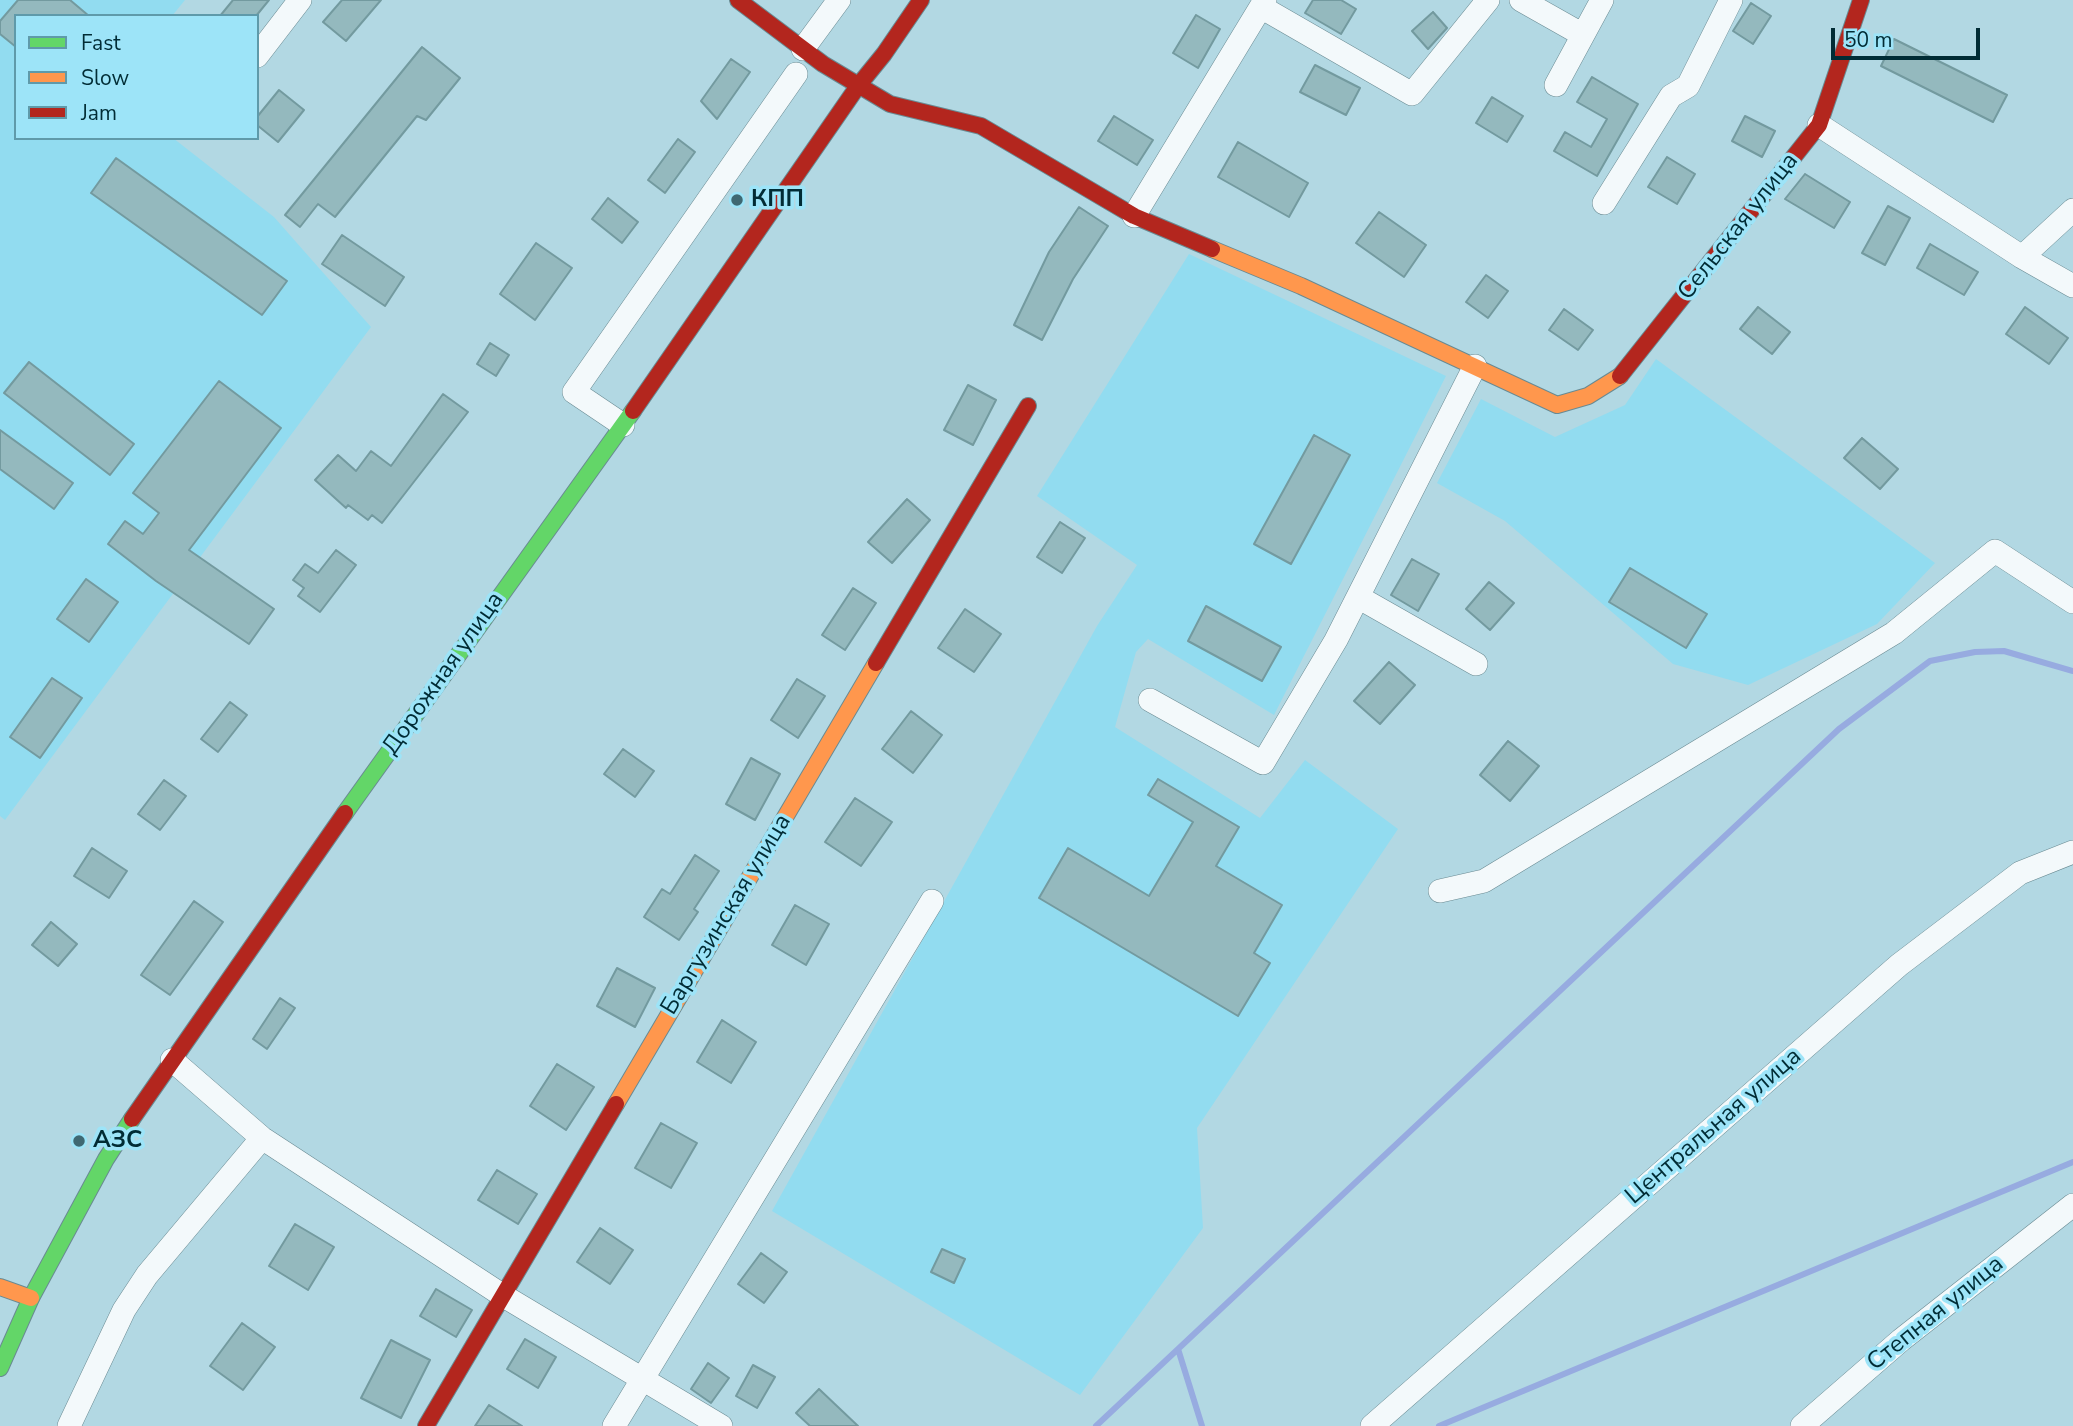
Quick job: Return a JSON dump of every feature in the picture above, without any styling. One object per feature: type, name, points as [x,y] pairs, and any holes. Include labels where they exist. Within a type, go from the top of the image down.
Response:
[{"type":"street","points":[[259,52],[300,0]]},
{"type":"street","points":[[738,0],[803,49],[859,86],[900,108],[981,126],[1134,216],[1301,286],[1475,366],[1336,640],[1263,763],[1150,700]]},
{"type":"street","points":[[803,49],[839,0]]},
{"type":"street","name":"Дорожная улица","points":[[0,1368],[31,1298],[106,1159],[172,1060],[921,0]]},
{"type":"street","points":[[1134,216],[1263,4],[1412,94],[1488,0]]},
{"type":"street","points":[[1521,0],[1583,35]]},
{"type":"street","points":[[1556,85],[1602,0]]},
{"type":"street","points":[[1604,203],[1671,96],[1688,86],[1731,0]]},
{"type":"street","name":"Сельская улица","points":[[1475,366],[1557,405],[1588,397],[1618,379],[1819,125],[1861,0]]},
{"type":"street","points":[[623,425],[574,392],[796,74]]},
{"type":"street","points":[[1819,125],[2022,257],[2073,286]]},
{"type":"street","points":[[2022,257],[2073,210]]},
{"type":"street","name":"Баргузинская улица","points":[[426,1426],[1028,406]]},
{"type":"street","points":[[1440,891],[1484,881],[1894,633],[1995,551],[2073,602]]},
{"type":"street","points":[[1358,597],[1476,664]]},
{"type":"street","name":"Центральная улица","points":[[1372,1426],[1899,965],[2020,873],[2073,852]]},
{"type":"street","points":[[614,1426],[932,901]]},
{"type":"street","points":[[172,1060],[262,1138],[502,1295],[721,1426]]},
{"type":"street","points":[[69,1426],[124,1310],[147,1276],[262,1138]]},
{"type":"street","name":"Степная улица","points":[[1802,1426],[1901,1340],[2073,1205]]},
{"type":"street","points":[[0,1287],[31,1298]]},
{"type":"shaded area","points":[[0,0],[185,0],[174,14],[14,14],[14,140],[176,140],[274,217],[371,327],[5,820],[0,816]]},
{"type":"shaded area","points":[[1189,254],[1446,376],[1274,715],[1148,639],[1136,652],[1115,727],[1260,818],[1305,760],[1398,829],[1197,1128],[1203,1228],[1080,1395],[772,1211],[1097,626],[1137,565],[1037,496]]},
{"type":"shaded area","points":[[1656,359],[1935,563],[1877,624],[1748,685],[1673,664],[1505,521],[1437,483],[1481,399],[1555,437],[1625,405]]},
{"type":"building","points":[[18,0],[70,0],[87,14],[14,14],[14,45],[0,34],[0,21]]},
{"type":"building","points":[[233,0],[269,0],[258,14],[222,14]]},
{"type":"building","points":[[342,0],[381,0],[346,41],[323,22]]},
{"type":"building","points":[[1313,0],[1341,0],[1356,9],[1341,34],[1305,13]]},
{"type":"building","points":[[1751,3],[1771,16],[1753,44],[1733,31]]},
{"type":"building","points":[[1433,12],[1447,28],[1428,49],[1412,31]]},
{"type":"building","points":[[1196,15],[1220,29],[1198,68],[1173,53]]},
{"type":"building","points":[[1894,39],[2007,95],[1993,122],[1881,66]]},
{"type":"building","points":[[422,47],[460,78],[426,120],[417,116],[335,217],[318,204],[300,227],[285,215]]},
{"type":"building","points":[[731,59],[750,72],[717,119],[701,101]]},
{"type":"building","points":[[1315,65],[1360,88],[1346,115],[1300,92]]},
{"type":"building","points":[[1592,77],[1638,104],[1597,176],[1554,151],[1565,132],[1591,147],[1607,119],[1577,102]]},
{"type":"building","points":[[279,90],[304,110],[278,142],[259,127],[259,115]]},
{"type":"building","points":[[1492,97],[1523,116],[1507,142],[1476,123]]},
{"type":"building","points":[[1114,116],[1153,140],[1137,165],[1098,141]]},
{"type":"building","points":[[1745,116],[1775,131],[1762,157],[1732,141]]},
{"type":"building","points":[[678,139],[695,152],[665,193],[648,180]]},
{"type":"building","points":[[1238,142],[1308,183],[1289,217],[1218,177]]},
{"type":"building","points":[[1667,157],[1695,174],[1677,204],[1648,187]]},
{"type":"building","points":[[116,158],[287,281],[262,315],[91,193]]},
{"type":"building","points":[[1805,174],[1850,202],[1834,228],[1785,199]]},
{"type":"building","points":[[608,198],[638,222],[622,243],[592,219]]},
{"type":"building","points":[[1888,206],[1910,218],[1885,265],[1862,253]]},
{"type":"building","points":[[1079,207],[1108,226],[1073,279],[1042,340],[1014,325],[1049,252]]},
{"type":"building","points":[[1379,212],[1426,245],[1404,277],[1356,243]]},
{"type":"building","points":[[342,235],[404,277],[385,306],[322,264]]},
{"type":"building","points":[[536,243],[572,268],[535,320],[500,294]]},
{"type":"building","points":[[1930,244],[1978,272],[1964,295],[1917,268]]},
{"type":"building","points":[[1486,275],[1508,291],[1488,318],[1466,302]]},
{"type":"building","points":[[1758,307],[1790,332],[1772,354],[1740,329]]},
{"type":"building","points":[[2025,307],[2068,338],[2049,364],[2006,334]]},
{"type":"building","points":[[1564,309],[1593,330],[1578,350],[1549,330]]},
{"type":"building","points":[[490,343],[509,355],[496,376],[477,364]]},
{"type":"building","points":[[29,362],[134,444],[110,475],[4,393]]},
{"type":"building","points":[[219,381],[281,428],[189,550],[274,609],[249,644],[156,581],[108,544],[125,521],[143,534],[159,513],[133,493]]},
{"type":"building","points":[[968,385],[996,400],[973,445],[944,430]]},
{"type":"building","points":[[443,394],[468,412],[382,523],[372,515],[368,520],[348,505],[346,508],[315,480],[338,455],[356,471],[371,451],[391,466]]},
{"type":"building","points":[[0,430],[73,483],[54,509],[0,469]]},
{"type":"building","points":[[1314,435],[1350,455],[1291,564],[1254,544]]},
{"type":"building","points":[[1862,438],[1898,469],[1880,489],[1844,458]]},
{"type":"building","points":[[907,499],[930,520],[892,563],[868,542]]},
{"type":"building","points":[[1060,522],[1085,538],[1062,573],[1037,557]]},
{"type":"building","points":[[336,550],[356,565],[320,612],[298,596],[304,588],[293,580],[305,564],[318,573]]},
{"type":"building","points":[[1412,559],[1439,574],[1418,611],[1391,595]]},
{"type":"building","points":[[1630,568],[1707,614],[1686,648],[1609,602]]},
{"type":"building","points":[[86,579],[118,602],[89,642],[57,619]]},
{"type":"building","points":[[1489,582],[1514,603],[1490,630],[1466,609]]},
{"type":"building","points":[[853,588],[876,603],[845,650],[822,635]]},
{"type":"building","points":[[1206,606],[1281,647],[1262,681],[1188,641]]},
{"type":"building","points":[[965,609],[1001,634],[974,672],[938,648]]},
{"type":"building","points":[[1389,662],[1415,685],[1380,724],[1354,701]]},
{"type":"building","points":[[52,678],[82,698],[40,758],[10,737]]},
{"type":"building","points":[[797,679],[825,696],[798,738],[771,720]]},
{"type":"building","points":[[230,702],[247,715],[218,752],[201,739]]},
{"type":"building","points":[[911,711],[942,735],[913,773],[882,749]]},
{"type":"building","points":[[1508,741],[1539,766],[1510,801],[1480,775]]},
{"type":"building","points":[[623,749],[654,771],[635,797],[604,774]]},
{"type":"building","points":[[751,758],[780,774],[755,820],[726,804]]},
{"type":"building","points":[[1158,779],[1239,827],[1216,866],[1282,905],[1254,953],[1270,963],[1238,1016],[1039,898],[1068,848],[1149,896],[1193,822],[1148,795]]},
{"type":"building","points":[[164,780],[186,796],[160,830],[138,814]]},
{"type":"building","points":[[855,798],[892,822],[861,866],[825,842]]},
{"type":"building","points":[[92,848],[127,871],[109,898],[74,876]]},
{"type":"building","points":[[695,855],[719,871],[694,909],[698,912],[679,940],[644,917],[662,889],[670,894]]},
{"type":"building","points":[[194,901],[223,922],[170,995],[141,975]]},
{"type":"building","points":[[795,905],[829,924],[806,965],[772,945]]},
{"type":"building","points":[[51,922],[77,944],[58,966],[32,945]]},
{"type":"building","points":[[617,968],[655,988],[635,1027],[597,1006]]},
{"type":"building","points":[[280,998],[295,1008],[267,1049],[253,1039]]},
{"type":"building","points":[[722,1020],[756,1042],[731,1083],[697,1062]]},
{"type":"building","points":[[557,1064],[594,1087],[566,1130],[530,1106]]},
{"type":"building","points":[[661,1123],[697,1143],[671,1188],[635,1168]]},
{"type":"building","points":[[497,1170],[537,1194],[518,1224],[478,1200]]},
{"type":"building","points":[[295,1224],[334,1247],[308,1290],[269,1266]]},
{"type":"building","points":[[600,1228],[633,1250],[610,1284],[577,1262]]},
{"type":"building","points":[[942,1249],[965,1259],[954,1283],[931,1272]]},
{"type":"building","points":[[761,1253],[787,1272],[764,1303],[738,1284]]},
{"type":"building","points":[[436,1289],[472,1310],[456,1337],[420,1316]]},
{"type":"building","points":[[242,1323],[275,1347],[243,1390],[210,1366]]},
{"type":"building","points":[[525,1339],[556,1357],[538,1388],[507,1369]]},
{"type":"building","points":[[391,1340],[430,1360],[401,1418],[361,1398]]},
{"type":"building","points":[[708,1363],[729,1378],[711,1403],[691,1389]]},
{"type":"building","points":[[753,1365],[775,1377],[757,1408],[736,1396]]},
{"type":"building","points":[[819,1389],[858,1426],[810,1426],[796,1413]]},
{"type":"building","points":[[489,1405],[522,1426],[475,1426]]},
{"type":"waterway","points":[[1096,1426],[1839,729],[1930,661],[1975,652],[2004,651],[2073,671]]},
{"type":"waterway","points":[[1439,1426],[2073,1162]]},
{"type":"waterway","points":[[1178,1349],[1202,1426]]},
{"type":"traffic: fast","points":[[345,813],[633,411]]},
{"type":"traffic: fast","points":[[0,1368],[31,1298],[106,1159],[132,1119]]},
{"type":"traffic: slow","points":[[1212,249],[1301,286],[1557,405],[1588,396],[1620,376]]},
{"type":"traffic: slow","points":[[616,1104],[876,663]]},
{"type":"traffic: slow","points":[[0,1287],[31,1298]]},
{"type":"traffic: jam","points":[[738,0],[823,64],[890,104],[981,126],[1134,216],[1212,249]]},
{"type":"traffic: jam","points":[[633,411],[858,86],[921,0]]},
{"type":"traffic: jam","points":[[1620,376],[1819,125],[1861,0]]},
{"type":"traffic: jam","points":[[876,663],[1028,406]]},
{"type":"traffic: jam","points":[[132,1119],[345,813]]},
{"type":"traffic: jam","points":[[426,1426],[616,1104]]},
{"type":"place","name":"КПП","points":[[737,200]]},
{"type":"place","name":"АЗС","points":[[79,1141]]}]
